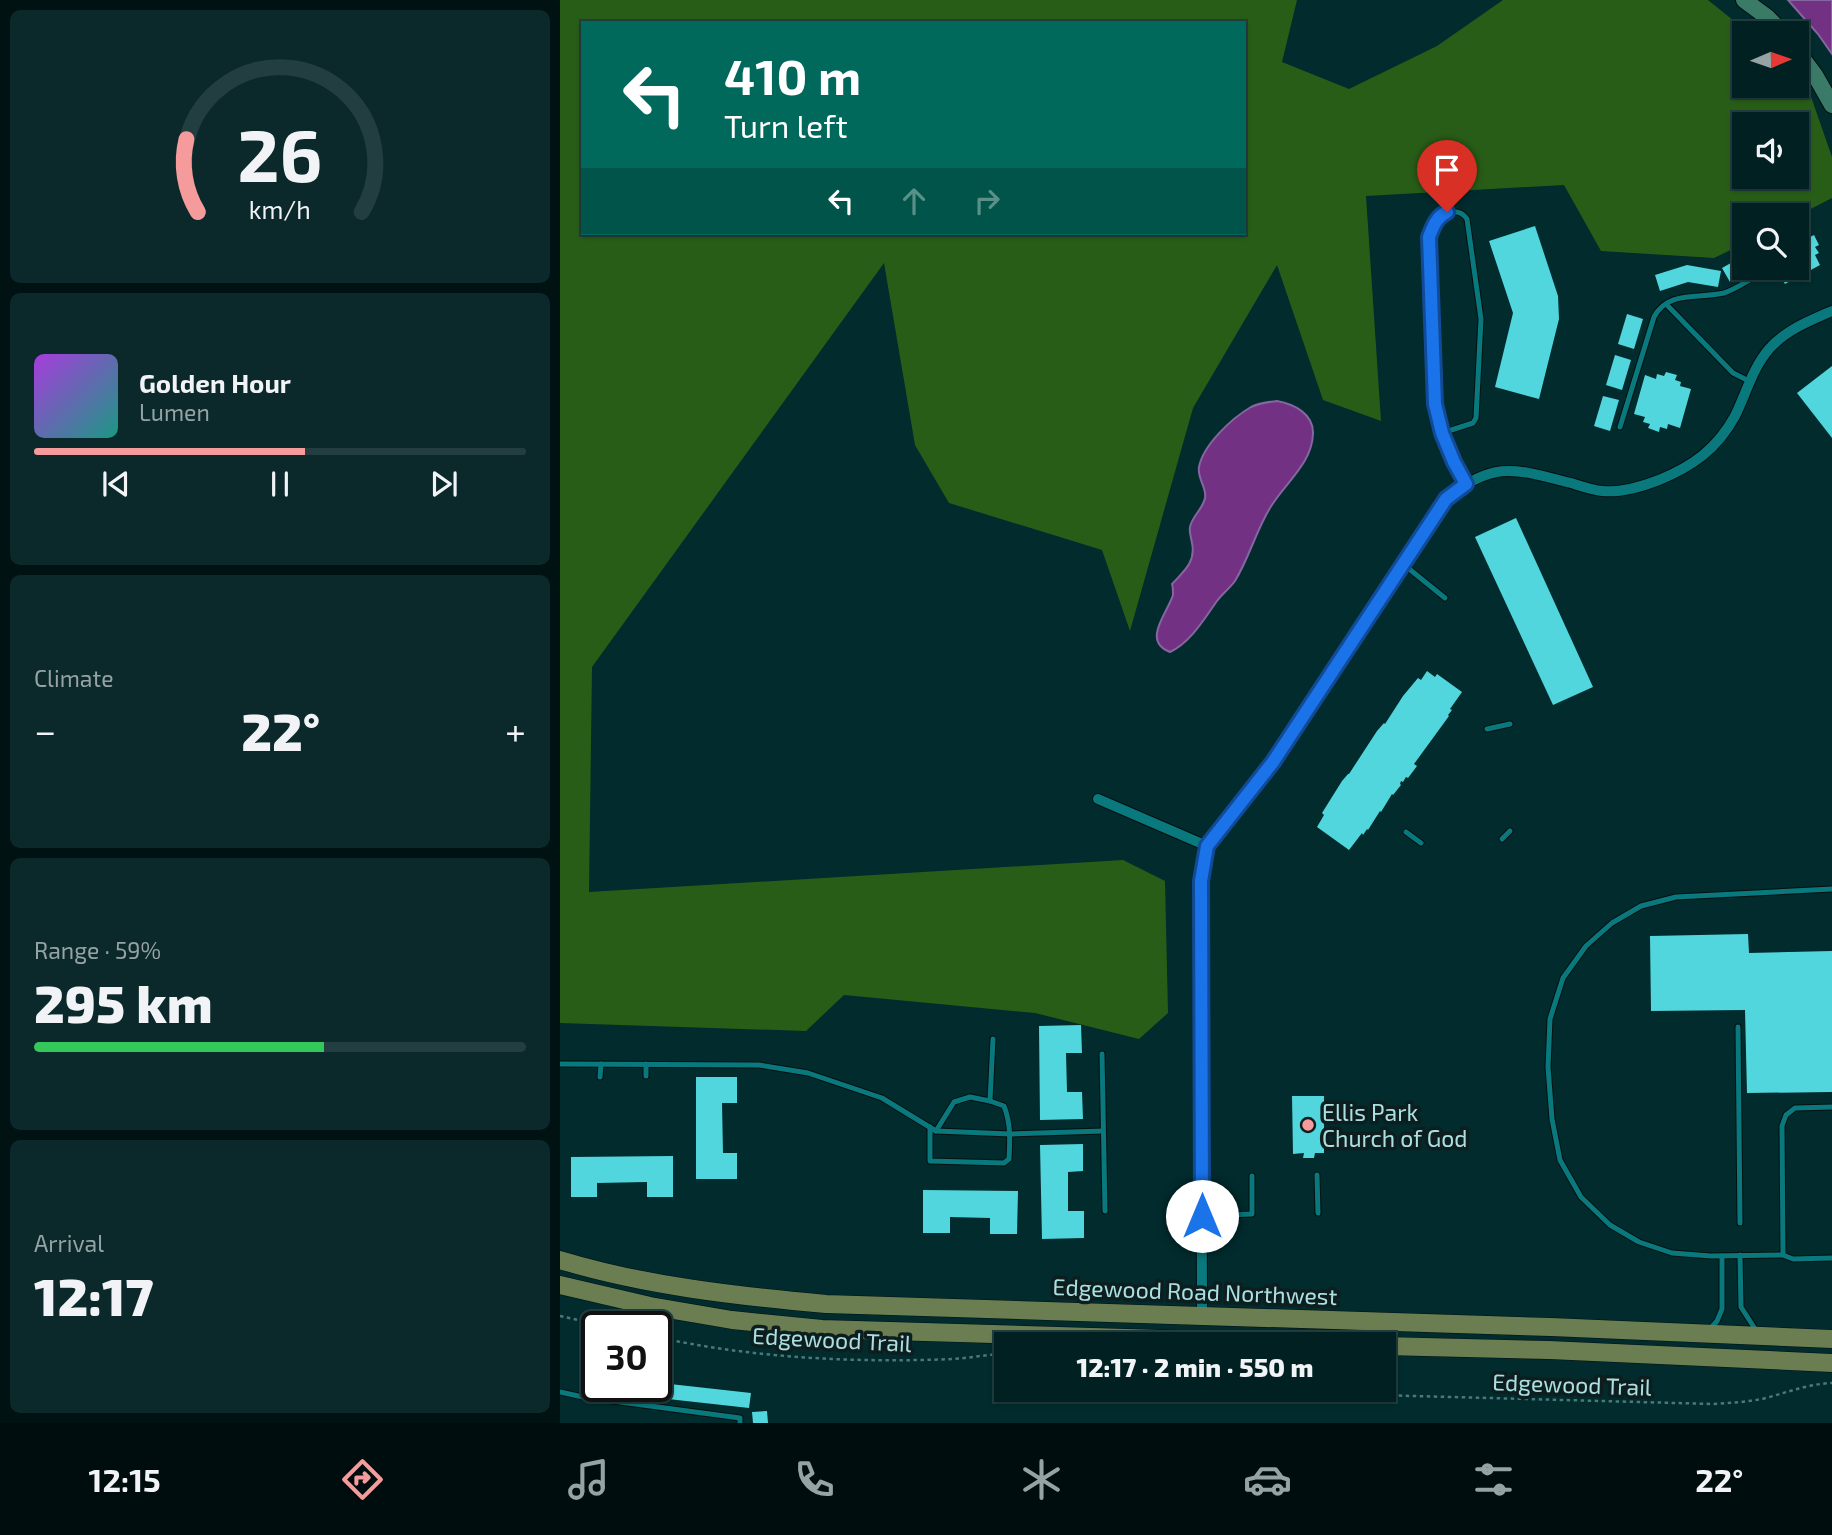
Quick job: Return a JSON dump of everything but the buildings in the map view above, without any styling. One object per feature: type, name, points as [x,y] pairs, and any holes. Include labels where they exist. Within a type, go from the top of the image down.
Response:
[{"type":"main road","name":"Edgewood Road Northwest","points":[[560,1260],[657,1282],[739,1296],[826,1304],[1832,1339]]},
{"type":"main road","points":[[560,1285],[650,1306],[732,1320],[822,1329],[994,1334]]},
{"type":"main road","points":[[1396,1346],[1832,1363]]},
{"type":"street","points":[[1744,0],[1771,21]]},
{"type":"street","points":[[1810,68],[1832,105]]},
{"type":"street","points":[[1202,1315],[1201,881],[1207,846],[1273,762],[1446,499],[1466,484],[1491,472],[1524,472],[1602,491],[1631,489],[1686,467],[1711,450],[1734,417],[1749,381],[1769,349],[1797,326],[1832,311]]},
{"type":"street","points":[[1098,799],[1207,846]]},
{"type":"lane","points":[[1442,433],[1473,423],[1476,418],[1481,319],[1467,219],[1457,211],[1440,215],[1429,237],[1435,404],[1442,433],[1466,484]]},
{"type":"lane","points":[[1620,427],[1658,310],[1666,303],[1686,296],[1727,292],[1749,280]]},
{"type":"lane","points":[[1666,303],[1733,373],[1749,381]]},
{"type":"lane","points":[[1403,564],[1446,598]]},
{"type":"lane","points":[[1487,729],[1510,724]]},
{"type":"lane","points":[[1502,839],[1510,831]]},
{"type":"lane","points":[[1406,832],[1421,843]]},
{"type":"lane","points":[[1832,889],[1676,897],[1640,906],[1612,923],[1586,946],[1563,978],[1550,1019],[1549,1069],[1552,1119],[1560,1160],[1581,1196],[1610,1225],[1639,1242],[1672,1253],[1721,1256],[1783,1255],[1793,1259],[1832,1258]]},
{"type":"lane","points":[[1738,1027],[1740,1223]]},
{"type":"lane","points":[[990,1101],[993,1039]]},
{"type":"lane","points":[[1102,1054],[1105,1211]]},
{"type":"lane","points":[[560,1064],[759,1065],[808,1073],[882,1098],[936,1131],[1011,1134],[1103,1131]]},
{"type":"lane","points":[[600,1077],[601,1064]]},
{"type":"lane","points":[[646,1065],[646,1076]]},
{"type":"lane","points":[[930,1127],[930,1161],[1004,1163],[1009,1159],[1011,1134],[1004,1106],[970,1097],[954,1101],[936,1131]]},
{"type":"lane","points":[[1783,1255],[1782,1126],[1786,1115],[1796,1108],[1832,1107]]},
{"type":"lane","points":[[1317,1175],[1318,1213]]},
{"type":"lane","points":[[1202,1216],[1252,1214],[1252,1176]]},
{"type":"lane","points":[[1740,1255],[1741,1307],[1759,1335]]},
{"type":"lane","points":[[1707,1333],[1717,1321],[1722,1309],[1721,1256]]},
{"type":"lane","points":[[560,1392],[740,1418],[740,1423]]},
{"type":"path","points":[[560,1316],[581,1321]]},
{"type":"path","name":"Edgewood Trail","points":[[672,1340],[744,1351],[847,1360],[956,1359],[994,1355]]},
{"type":"path","name":"Edgewood Trail","points":[[1396,1396],[1713,1404],[1740,1403],[1803,1386],[1832,1383]]},
{"type":"green space","points":[[560,0],[1297,0],[1282,62],[1349,89],[1437,46],[1503,0],[1708,0],[1734,21],[1732,98],[1810,98],[1810,94],[1832,157],[1832,198],[1809,210],[1809,203],[1732,203],[1732,249],[1714,258],[1601,251],[1564,185],[1366,196],[1381,421],[1323,400],[1277,265],[1193,408],[1130,631],[1102,550],[949,503],[915,445],[884,263],[592,667],[589,892],[1123,860],[1165,881],[1168,1013],[1139,1039],[1035,1013],[844,995],[806,1031],[560,1023]]},
{"type":"shaded area","points":[[1788,0],[1832,0],[1832,54],[1810,25],[1810,21],[1807,21]]},
{"type":"shaded area","points":[[1277,401],[1296,407],[1310,421],[1313,434],[1308,455],[1270,508],[1235,581],[1191,636],[1170,652],[1162,647],[1157,634],[1173,595],[1172,584],[1188,566],[1192,556],[1190,527],[1205,498],[1199,471],[1202,459],[1212,441],[1235,418],[1254,406]]},
{"type":"place","name":"Ellis Park Church of God","points":[[1308,1125]]},
{"type":"route","points":[[1202,1216],[1201,881],[1207,846],[1273,762],[1446,499],[1466,484],[1442,433],[1435,404],[1429,237],[1440,215],[1447,212]]}]
